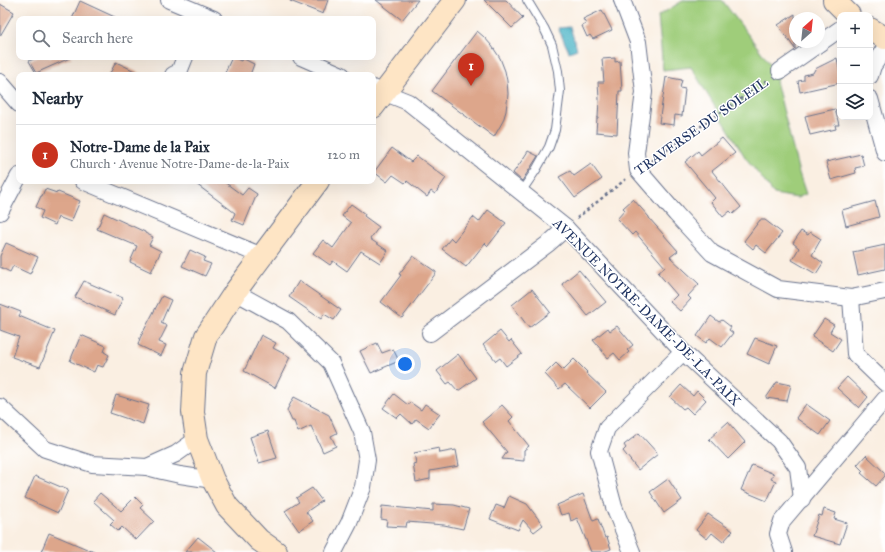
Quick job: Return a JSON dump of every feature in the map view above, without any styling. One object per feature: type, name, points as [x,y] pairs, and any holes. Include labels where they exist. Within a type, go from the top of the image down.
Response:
[{"type":"street","points":[[169,0],[204,16]]},
{"type":"street","points":[[377,96],[455,0]]},
{"type":"street","points":[[622,0],[638,42],[644,92],[636,153],[638,170],[712,253],[778,289],[851,298],[885,291]]},
{"type":"street","points":[[834,0],[846,12]]},
{"type":"street","name":"TRAVERSE DU SOLEIL","points":[[780,71],[837,31]]},
{"type":"street","points":[[873,66],[885,48]]},
{"type":"street","points":[[179,72],[184,60]]},
{"type":"street","points":[[308,60],[335,72]]},
{"type":"street","points":[[0,82],[16,101]]},
{"type":"street","name":"AVENUE NOTRE-DAME-DE-LA-PAIX","points":[[377,96],[408,102],[566,228],[683,352],[780,441],[798,468],[802,499]]},
{"type":"street","points":[[873,110],[885,153]]},
{"type":"street","points":[[0,212],[16,182]]},
{"type":"street","points":[[90,184],[262,256]]},
{"type":"street","points":[[276,552],[259,540],[227,506],[213,480],[197,439],[193,412],[195,373],[206,336],[236,292],[316,184]]},
{"type":"street","points":[[430,333],[549,243],[566,228]]},
{"type":"street","points":[[236,292],[288,321],[331,362],[362,432],[366,460],[363,487],[349,523],[334,552]]},
{"type":"street","points":[[851,298],[855,354],[885,383]]},
{"type":"street","points":[[632,552],[614,507],[599,451],[607,428],[683,352]]},
{"type":"street","points":[[784,552],[778,534],[782,521],[885,399]]},
{"type":"street","points":[[0,407],[45,449],[92,464],[147,467],[180,475],[213,480]]},
{"type":"street","points":[[147,467],[176,454],[197,439]]},
{"type":"lane","points":[[522,192],[549,147],[555,130],[560,91],[558,71],[552,45],[544,28],[527,0]]},
{"type":"path","name":"TRAVERSE DU SOLEIL","points":[[566,228],[581,214],[638,170],[780,71]]},
{"type":"green space","points":[[684,0],[722,0],[780,77],[776,81],[799,173],[806,194],[797,198],[774,194],[745,157],[691,67],[663,70],[658,16]]},
{"type":"water","points":[[570,27],[577,49],[569,52],[558,28]]},
{"type":"building","points":[[290,0],[328,0],[323,14]]},
{"type":"building","points":[[376,0],[418,0],[402,20]]},
{"type":"building","points":[[484,0],[506,0],[523,18],[512,28]]},
{"type":"building","points":[[80,1],[112,16],[73,16]]},
{"type":"building","points":[[0,4],[14,12],[0,36]]},
{"type":"building","points":[[602,10],[612,30],[593,39],[590,35],[587,37],[582,26],[586,24],[583,19]]},
{"type":"building","points":[[789,18],[789,41],[778,25]]},
{"type":"building","points":[[477,31],[492,46],[500,58],[507,81],[508,94],[506,111],[503,121],[494,137],[432,91]]},
{"type":"building","points":[[615,58],[615,62],[620,61],[622,91],[619,91],[617,134],[596,132],[599,99],[598,82],[604,82],[602,59]]},
{"type":"building","points":[[837,58],[837,84],[800,92],[798,81],[804,80],[804,75],[813,73],[815,69]]},
{"type":"building","points":[[65,60],[38,72],[35,72],[29,61]]},
{"type":"building","points":[[231,60],[246,60],[254,64],[251,72],[225,72]]},
{"type":"building","points":[[116,62],[137,72],[111,72]]},
{"type":"building","points":[[666,77],[682,80],[680,88],[685,89],[682,116],[675,115],[674,125],[659,123]]},
{"type":"building","points":[[835,109],[839,125],[835,125],[836,129],[810,135],[805,116]]},
{"type":"building","points":[[722,138],[735,153],[712,171],[741,207],[733,214],[730,211],[723,217],[711,202],[715,198],[685,162],[698,151],[701,155]]},
{"type":"building","points":[[392,148],[411,162],[417,156],[446,178],[435,194],[431,191],[427,197],[407,181],[405,183],[393,175],[387,182],[376,174],[376,169]]},
{"type":"building","points":[[528,151],[538,156],[522,181],[513,173]]},
{"type":"building","points":[[861,154],[864,166],[855,168],[856,173],[831,180],[826,162]]},
{"type":"building","points":[[591,164],[602,179],[575,198],[559,177],[570,171],[574,176]]},
{"type":"building","points":[[196,184],[227,184],[242,195],[248,188],[257,194],[244,225],[232,220],[235,213]]},
{"type":"building","points":[[45,189],[58,192],[80,201],[71,222],[58,217],[55,225],[40,218],[43,211],[36,207]]},
{"type":"building","points":[[633,199],[678,251],[670,257],[699,284],[688,296],[691,299],[680,311],[670,302],[677,295],[658,273],[665,267],[635,232],[632,235],[617,219],[625,210],[623,208]]},
{"type":"building","points":[[875,201],[879,217],[846,226],[842,210]]},
{"type":"building","points":[[351,204],[379,227],[370,239],[388,251],[380,263],[361,251],[347,271],[333,261],[330,265],[313,253],[323,240],[333,248],[351,223],[342,216]]},
{"type":"building","points":[[488,210],[506,223],[488,246],[485,243],[466,267],[442,249],[451,238],[454,241],[473,217],[479,222]]},
{"type":"building","points":[[104,213],[153,237],[149,245],[161,251],[151,272],[130,262],[137,246],[97,229]]},
{"type":"building","points":[[760,220],[765,220],[782,233],[766,253],[756,245],[753,249],[744,241]]},
{"type":"building","points":[[801,231],[808,235],[810,232],[821,239],[812,255],[823,263],[816,274],[792,260],[799,248],[793,243]]},
{"type":"building","points":[[6,243],[38,257],[30,274],[13,266],[10,272],[0,267],[0,256]]},
{"type":"building","points":[[885,245],[885,269],[858,275],[853,252]]},
{"type":"building","points":[[190,250],[205,257],[203,261],[211,264],[205,276],[182,266]]},
{"type":"building","points":[[413,256],[436,273],[402,318],[381,302],[401,275],[399,274]]},
{"type":"building","points":[[579,270],[606,302],[588,316],[562,284]]},
{"type":"building","points":[[84,281],[123,298],[115,315],[75,297]]},
{"type":"building","points":[[299,281],[341,310],[334,320],[324,314],[321,319],[289,297]]},
{"type":"building","points":[[532,289],[550,312],[529,328],[512,305]]},
{"type":"building","points":[[162,296],[171,300],[161,323],[167,326],[159,342],[166,345],[161,356],[138,345],[140,338]]},
{"type":"building","points":[[0,304],[21,312],[19,316],[55,331],[40,367],[12,357],[19,337],[0,330]]},
{"type":"building","points":[[711,316],[719,322],[722,320],[731,327],[729,330],[733,333],[722,347],[710,338],[706,343],[697,336]]},
{"type":"building","points":[[824,319],[834,325],[830,332],[841,339],[833,351],[812,337]]},
{"type":"building","points":[[617,326],[633,345],[627,350],[629,352],[620,360],[614,353],[608,358],[593,340],[608,328],[610,331]]},
{"type":"building","points":[[500,331],[509,342],[511,340],[522,354],[506,366],[500,358],[496,361],[483,345]]},
{"type":"building","points":[[81,335],[106,346],[104,352],[109,355],[103,367],[97,365],[94,372],[70,361]]},
{"type":"building","points":[[261,335],[276,343],[273,348],[290,357],[275,388],[244,371]]},
{"type":"building","points":[[755,338],[777,346],[769,364],[747,354]]},
{"type":"building","points":[[377,343],[382,353],[393,349],[399,361],[371,373],[360,351]]},
{"type":"building","points":[[458,354],[476,378],[458,391],[450,382],[447,384],[437,371]]},
{"type":"building","points":[[574,359],[606,392],[590,408],[565,384],[559,389],[545,374],[556,363],[563,370]]},
{"type":"building","points":[[847,377],[868,397],[859,408],[837,388]]},
{"type":"building","points":[[777,382],[791,385],[787,401],[766,398]]},
{"type":"building","points":[[681,385],[693,396],[697,391],[706,400],[693,414],[686,407],[683,409],[670,397]]},
{"type":"building","points":[[394,394],[408,405],[410,402],[421,410],[425,404],[440,414],[429,428],[416,419],[412,424],[401,414],[397,418],[383,408]]},
{"type":"building","points":[[116,395],[149,405],[143,424],[110,413]]},
{"type":"building","points":[[294,397],[329,415],[337,433],[331,436],[336,446],[323,452],[311,426],[298,432],[294,421],[292,421],[287,410]]},
{"type":"building","points":[[806,404],[830,421],[820,435],[796,418]]},
{"type":"building","points":[[502,405],[513,417],[509,421],[529,446],[524,450],[524,461],[502,459],[507,452],[482,422]]},
{"type":"building","points":[[728,422],[745,442],[728,459],[709,439]]},
{"type":"building","points":[[268,431],[277,458],[259,463],[250,437]]},
{"type":"building","points":[[639,433],[658,454],[638,470],[623,451],[626,448],[624,445]]},
{"type":"building","points":[[439,448],[440,453],[456,450],[459,466],[430,471],[430,479],[416,482],[413,464],[416,463],[414,453]]},
{"type":"building","points":[[866,455],[885,473],[885,476],[876,486],[861,473],[863,471],[857,465]]},
{"type":"building","points":[[752,465],[774,474],[771,479],[776,481],[767,501],[741,490]]},
{"type":"building","points":[[35,476],[68,490],[58,513],[25,498]]},
{"type":"building","points":[[668,479],[682,500],[664,513],[650,492]]},
{"type":"building","points":[[312,488],[322,501],[306,512],[313,521],[299,531],[285,511],[299,502],[296,498]]},
{"type":"building","points":[[100,493],[121,511],[135,497],[143,505],[140,508],[154,521],[136,540],[122,527],[118,531],[110,524],[114,520],[93,501]]},
{"type":"building","points":[[583,494],[593,521],[598,519],[611,549],[603,552],[591,552],[577,518],[571,521],[569,513],[561,515],[557,505]]},
{"type":"building","points":[[509,496],[527,504],[543,525],[534,532],[523,520],[518,530],[490,519],[496,505],[504,508]]},
{"type":"building","points":[[433,504],[454,505],[469,509],[463,529],[444,525],[407,522],[406,527],[386,526],[387,520],[381,519],[382,506],[433,511]]},
{"type":"building","points":[[824,509],[836,513],[834,519],[847,523],[840,544],[812,536],[819,515],[822,516]]},
{"type":"building","points":[[708,514],[733,531],[723,542],[712,533],[707,539],[696,530]]},
{"type":"building","points":[[49,533],[94,552],[41,552]]},
{"type":"building","points":[[198,537],[217,552],[185,552]]},
{"type":"place","name":"Notre-Dame de la Paix","points":[[471,86]]}]
